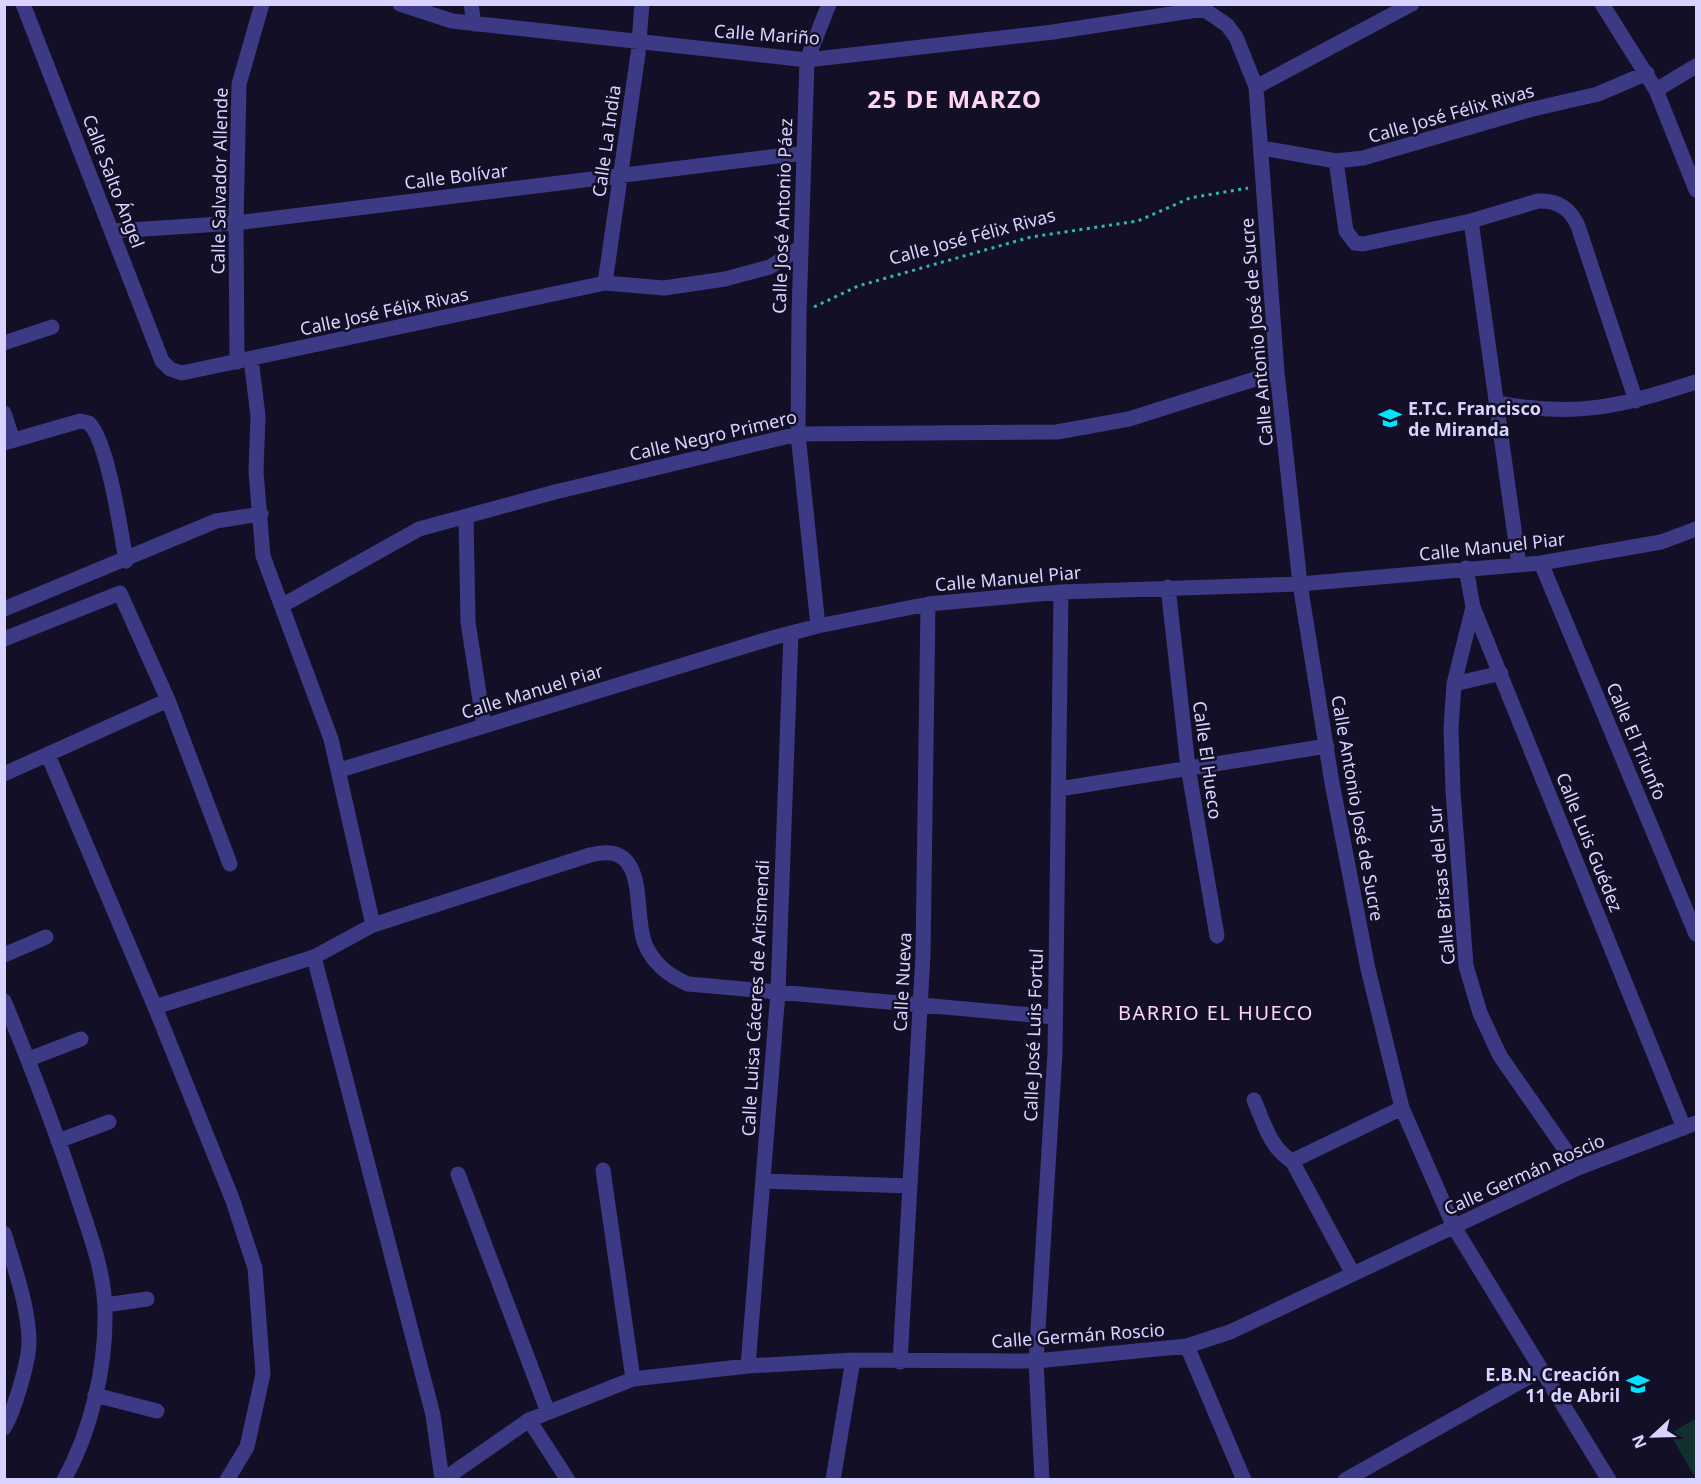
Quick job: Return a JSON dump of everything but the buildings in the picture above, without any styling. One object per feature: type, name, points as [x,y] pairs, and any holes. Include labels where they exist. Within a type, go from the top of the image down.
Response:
[{"type":"street","name":"Calle Salto Ángel","points":[[24,4],[114,231],[162,361],[170,369]]},
{"type":"street","name":"Calle Salvador Allende","points":[[262,4],[240,84],[236,223],[244,361],[258,416],[256,472],[263,556],[283,605],[340,770],[373,925]]},
{"type":"street","name":"Calle Mariño","points":[[400,4],[452,21],[807,60],[1053,32],[1200,7]]},
{"type":"street","points":[[471,4],[474,24]]},
{"type":"street","name":"Calle La India","points":[[605,283],[639,43],[642,4]]},
{"type":"street","name":"Calle José Antonio Páez","points":[[798,434],[798,314],[807,60],[829,4]]},
{"type":"street","points":[[1256,87],[1412,4]]},
{"type":"street","points":[[1602,4],[1656,90],[1696,190]]},
{"type":"street","name":"Calle Antonio José de Sucre","points":[[1200,7],[1227,25],[1236,38],[1256,87],[1277,372],[1300,584],[1368,969],[1402,1108],[1454,1227],[1609,1479]]},
{"type":"street","points":[[1656,90],[1694,71]]},
{"type":"street","name":"Calle José Félix Rivas","points":[[1262,148],[1336,161],[1363,158],[1529,110],[1598,94],[1647,73]]},
{"type":"street","name":"Calle Bolívar","points":[[114,231],[236,223],[802,153]]},
{"type":"street","points":[[1336,161],[1346,231],[1355,243],[1363,244],[1471,221],[1538,201],[1556,203],[1570,212],[1578,226],[1636,401]]},
{"type":"street","points":[[1471,221],[1518,565]]},
{"type":"street","name":"Calle José Félix Rivas","points":[[170,369],[182,373],[244,361],[605,283],[664,288],[725,279],[770,267],[801,247]]},
{"type":"street","points":[[4,343],[52,327]]},
{"type":"street","name":"Calle Negro Primero","points":[[283,605],[419,529],[798,434],[1057,432],[1129,419],[1277,372]]},
{"type":"street","points":[[1497,403],[1571,411],[1610,407],[1696,382]]},
{"type":"street","points":[[4,413],[9,442],[80,421],[93,427],[98,437],[118,513],[126,561]]},
{"type":"street","points":[[798,434],[818,626]]},
{"type":"street","points":[[4,609],[126,561],[160,542],[216,521],[261,514]]},
{"type":"street","points":[[466,516],[468,622],[484,726]]},
{"type":"street","name":"Calle Manuel Piar","points":[[340,770],[791,633],[928,604],[1061,592],[1300,584],[1541,563],[1661,542],[1696,529]]},
{"type":"street","name":"Calle El Triunfo","points":[[1541,563],[1696,934]]},
{"type":"street","name":"Calle Luis Guédez","points":[[1467,568],[1473,607],[1690,1125]]},
{"type":"street","name":"Calle El Hueco","points":[[1168,587],[1188,767],[1217,936]]},
{"type":"street","name":"Calle José Luis Fortul","points":[[1042,1479],[1036,1361],[1055,1017],[1061,592]]},
{"type":"street","points":[[4,639],[120,593],[168,700],[230,864]]},
{"type":"street","name":"Calle Nueva","points":[[900,1362],[921,1005],[928,604]]},
{"type":"street","name":"Calle Brisas del Sur","points":[[1473,607],[1454,684],[1451,728],[1453,791],[1466,966],[1480,1013],[1500,1056],[1578,1168]]},
{"type":"street","name":"Calle Luisa Cáceres de Arismendi","points":[[748,1366],[778,992],[791,633]]},
{"type":"street","points":[[1454,684],[1502,673]]},
{"type":"street","points":[[4,774],[168,700]]},
{"type":"street","points":[[1059,789],[1327,746]]},
{"type":"street","points":[[48,754],[155,1007],[233,1201],[255,1268],[262,1374],[247,1447],[227,1479]]},
{"type":"street","points":[[155,1007],[314,957],[373,925],[598,853],[607,853],[624,860],[637,878],[640,926],[646,947],[668,973],[688,984],[1055,1017]]},
{"type":"street","points":[[4,955],[46,937]]},
{"type":"street","points":[[314,957],[433,1414],[442,1479]]},
{"type":"street","points":[[4,1001],[58,1141],[95,1251],[105,1305],[105,1337],[95,1395],[64,1479]]},
{"type":"street","points":[[28,1059],[81,1039]]},
{"type":"street","points":[[1254,1100],[1274,1145],[1281,1155],[1292,1161],[1353,1274]]},
{"type":"street","points":[[1292,1161],[1402,1108]]},
{"type":"street","points":[[58,1141],[109,1122]]},
{"type":"street","name":"Calle Germán Roscio","points":[[442,1479],[529,1420],[633,1379],[748,1366],[853,1360],[1036,1361],[1187,1346],[1230,1332],[1578,1168],[1690,1125]]},
{"type":"street","points":[[603,1170],[633,1379]]},
{"type":"street","points":[[458,1174],[549,1412]]},
{"type":"street","points":[[763,1181],[910,1186]]},
{"type":"street","points":[[4,1233],[20,1284],[29,1343],[11,1416],[4,1428]]},
{"type":"street","points":[[105,1305],[147,1299]]},
{"type":"street","points":[[1187,1346],[1244,1479]]},
{"type":"street","points":[[833,1479],[853,1360]]},
{"type":"street","points":[[1345,1479],[1541,1370]]},
{"type":"street","points":[[95,1395],[157,1411]]},
{"type":"street","points":[[529,1420],[568,1479]]},
{"type":"path","name":"Calle José Félix Rivas","points":[[798,314],[858,286],[1031,237],[1138,221],[1190,198],[1264,186]]},
{"type":"green space","points":[[1696,1418],[1696,1479],[1670,1434]]},
{"type":"place","name":"E.T.C. Francisco de Miranda","points":[[1390,418]]},
{"type":"place","name":"E.B.N. Creación 11 de Abril","points":[[1638,1384]]},
{"type":"district","name":"25 DE MARZO","points":[[955,98]]},
{"type":"district","name":"BARRIO EL HUECO","points":[[1216,1012]]}]
